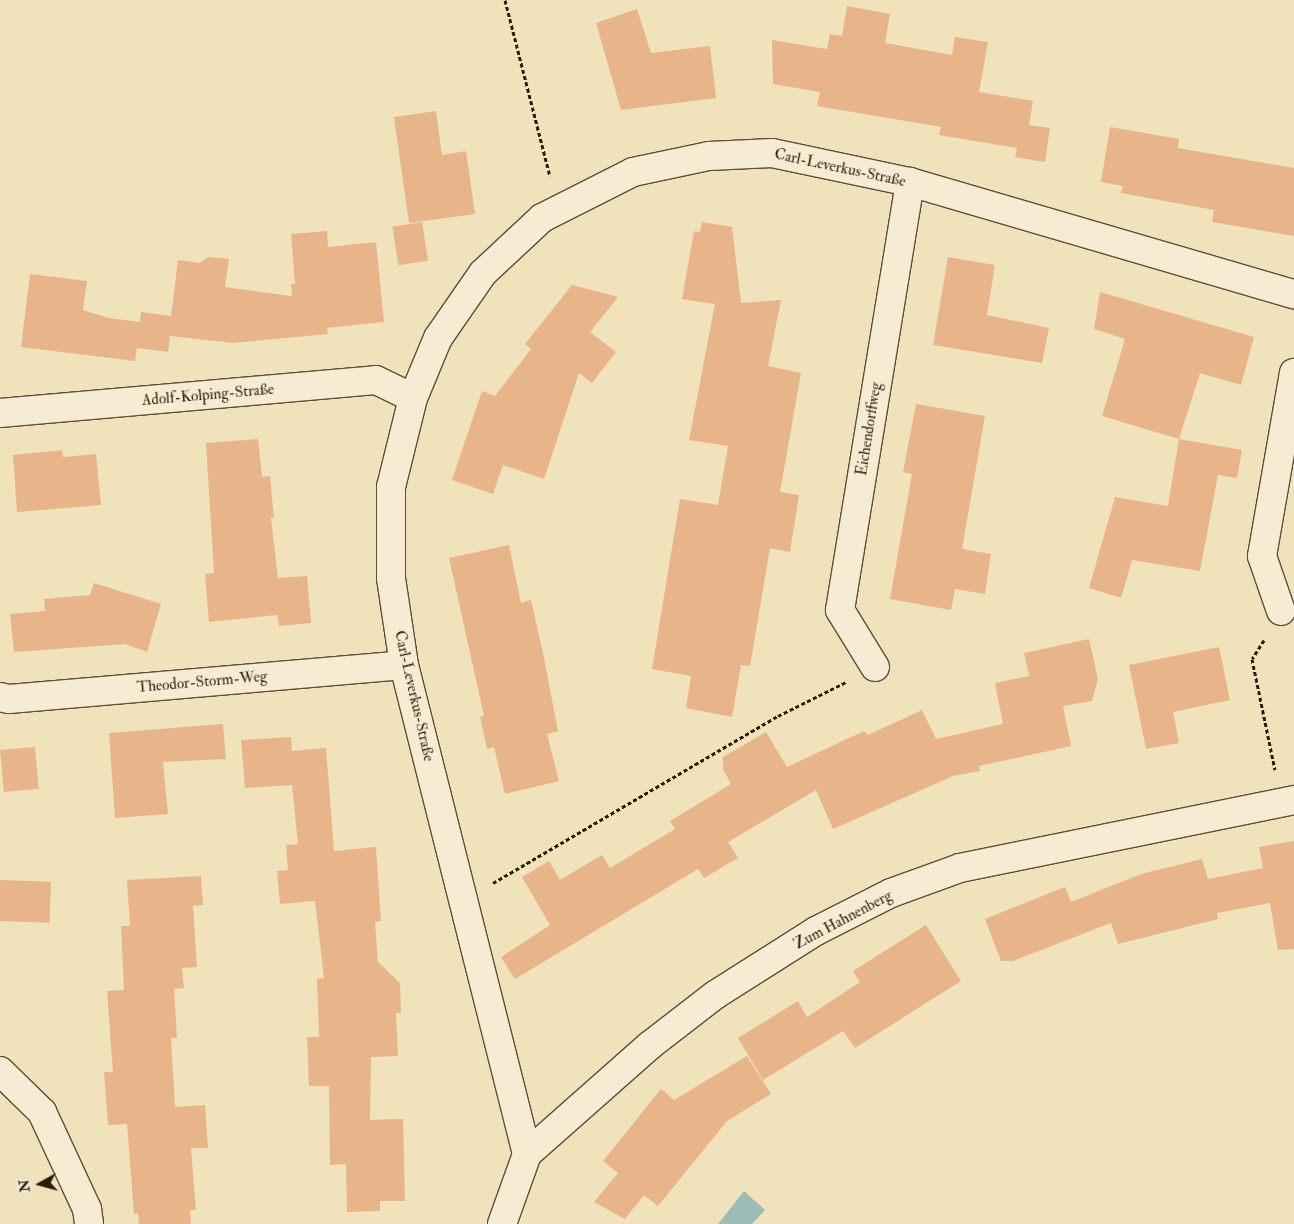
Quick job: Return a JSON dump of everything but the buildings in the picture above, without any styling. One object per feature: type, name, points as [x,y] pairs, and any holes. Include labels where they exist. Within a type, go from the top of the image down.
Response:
[{"type":"street","name":"Carl-Leverkus-Straße","points":[[528,1154],[404,665],[391,578],[391,487],[413,398],[438,338],[483,273],[542,218],[633,172],[709,156],[772,152],[910,182],[1294,294]]},
{"type":"street","name":"Eichendorffweg","points":[[875,667],[840,610],[910,182]]},
{"type":"street","points":[[1281,610],[1262,556],[1294,373]]},
{"type":"street","name":"Adolf-Kolping-Straße","points":[[0,413],[376,380],[413,398]]},
{"type":"street","name":"Theodor-Storm-Weg","points":[[0,697],[9,699],[404,665]]},
{"type":"street","name":"Zum Hahnenberg","points":[[502,1224],[528,1154],[649,1046],[715,995],[816,932],[891,893],[960,868],[1288,802]]},
{"type":"street","points":[[0,1071],[42,1112],[87,1209],[89,1224]]},
{"type":"path","points":[[505,0],[559,210]]},
{"type":"path","points":[[1281,610],[1252,659],[1288,802]]},
{"type":"path","points":[[464,900],[778,716],[875,667]]},
{"type":"water","points":[[744,1191],[765,1210],[752,1224],[718,1224]]}]
